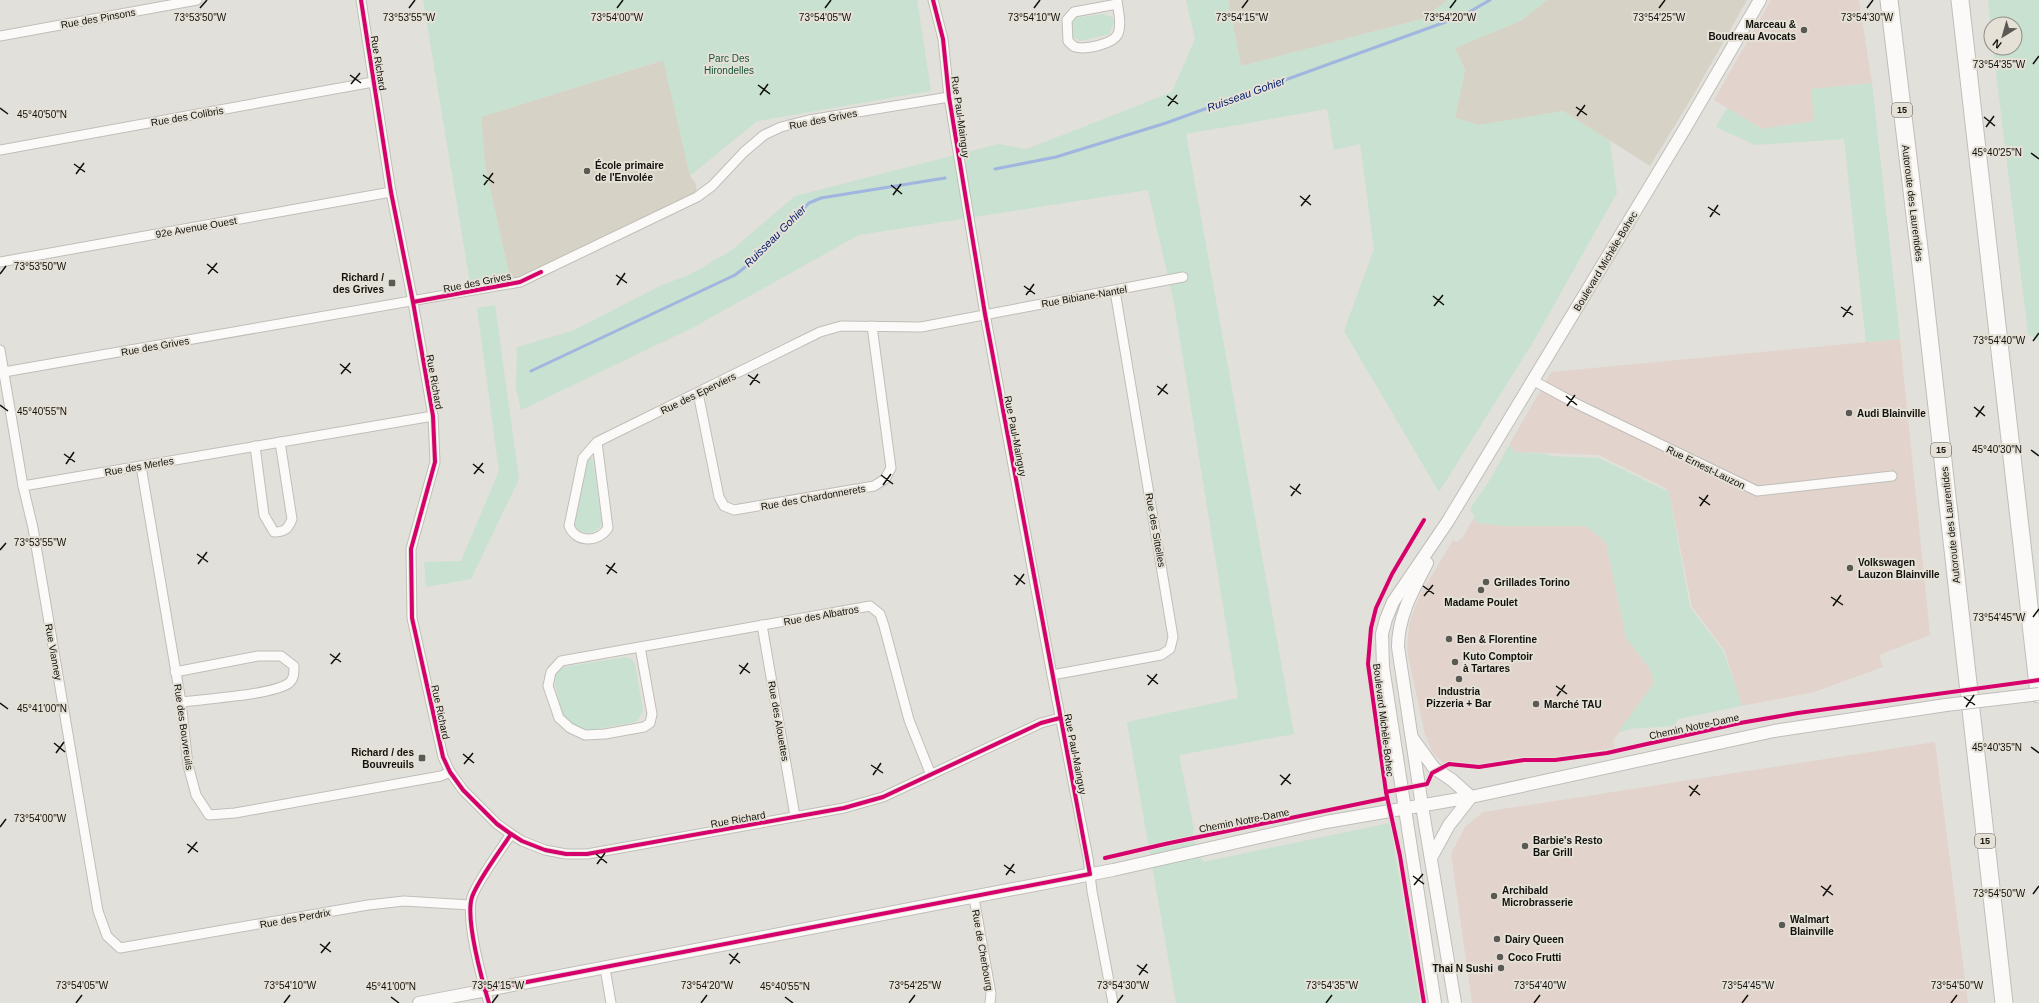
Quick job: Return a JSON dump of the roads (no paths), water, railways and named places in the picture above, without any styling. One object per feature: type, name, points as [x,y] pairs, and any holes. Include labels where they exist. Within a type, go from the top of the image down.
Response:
[{"type":"highway","name":"Autoroute des Laurentides","points":[[1889,0],[1922,273],[2004,1003]]},
{"type":"highway","points":[[1960,0],[2039,694]]},
{"type":"street","name":"Rue des Pinsons","points":[[0,36],[197,0]]},
{"type":"street","name":"Rue Richard","points":[[361,0],[391,192],[413,302],[433,416],[435,462],[411,549],[412,618],[441,749],[450,772],[478,806],[511,834],[522,841],[544,850],[580,854],[844,808],[883,797],[1041,723],[1060,718]]},
{"type":"street","name":"Rue Paul-Mainguy","points":[[933,0],[942,39],[985,314],[1113,1003]]},
{"type":"street","name":"Boulevard Michèle-Bohec","points":[[1435,1003],[1382,667],[1382,634],[1386,619],[1393,602],[1448,521],[1534,380],[1701,103],[1760,0]]},
{"type":"street","points":[[1117,2],[1120,25],[1117,35],[1111,41],[1084,48],[1074,47],[1068,42],[1067,20],[1074,12],[1117,2]]},
{"type":"street","name":"Rue des Colibris","points":[[0,150],[373,82]]},
{"type":"street","name":"Rue des Grives","points":[[4,372],[413,302],[520,282],[697,197],[712,186],[744,152],[764,135],[781,127],[809,120],[950,97]]},
{"type":"street","name":"92e Avenue Ouest","points":[[0,262],[391,192]]},
{"type":"street","name":"Rue Bibiane-Nantel","points":[[985,314],[1115,291],[1183,277]]},
{"type":"street","name":"Rue des Sittelles","points":[[1052,675],[1161,655],[1170,649],[1173,637],[1115,291]]},
{"type":"street","name":"Rue des Eperviers","points":[[597,442],[608,528],[600,536],[582,539],[572,533],[569,526],[583,458],[597,442],[820,332],[841,326],[921,327],[985,314]]},
{"type":"street","name":"Rue des Chardonnerets","points":[[698,393],[719,497],[724,506],[734,510],[874,486],[885,479],[890,468],[872,326]]},
{"type":"street","name":"Rue Vianney","points":[[0,350],[23,486],[33,528],[98,911],[107,936],[120,948]]},
{"type":"street","name":"Rue Ernest-Lauzon","points":[[1534,380],[1573,402],[1756,491],[1892,476]]},
{"type":"street","name":"Rue des Merles","points":[[23,486],[433,416]]},
{"type":"street","points":[[255,446],[264,515],[274,532],[281,532],[288,528],[292,519],[280,442]]},
{"type":"street","name":"Rue des Bouvreuils","points":[[142,466],[181,702],[188,765],[196,795],[209,815],[235,813],[434,777],[450,772]]},
{"type":"street","name":"Boulevard Michèle-Bohec","points":[[1448,521],[1410,597],[1400,623],[1398,638],[1399,658],[1411,736],[1455,1003]]},
{"type":"street","name":"Rue des Albatros","points":[[640,647],[652,714],[650,723],[644,727],[605,734],[585,735],[570,728],[559,718],[548,686],[551,672],[561,661],[870,606],[880,614],[909,720],[931,775]]},
{"type":"street","name":"Rue des Alouettes","points":[[762,625],[795,816]]},
{"type":"street","points":[[175,672],[258,656],[281,656],[294,666],[294,676],[288,684],[264,692],[181,702]]},
{"type":"street","name":"Chemin Notre-Dame","points":[[419,1003],[974,898],[1326,822],[1471,797],[1774,731],[1946,705],[2039,694]]},
{"type":"street","points":[[1411,736],[1434,768],[1452,780],[1471,797],[1449,825],[1431,858]]},
{"type":"street","points":[[489,1003],[472,924],[470,905],[477,887],[511,834]]},
{"type":"street","name":"Rue de Cherbourg","points":[[974,898],[991,994],[990,1003]]},
{"type":"street","name":"Rue des Perdrix","points":[[120,948],[368,905],[404,901],[470,905]]},
{"type":"street","points":[[605,968],[611,1003]]},
{"type":"waterway","name":"Ruisseau Gohier","points":[[995,169],[1056,157],[1166,123],[1464,15],[1490,0]]},
{"type":"waterway","name":"Ruisseau Gohier","points":[[531,371],[735,275],[753,261],[809,203],[821,198],[945,178]]},
{"type":"place","name":"Marceau & Boudreau Avocats","points":[[1804,30]]},
{"type":"place","name":"École primaire de l'Envolée","points":[[587,171]]},
{"type":"place","name":"Richard / des Grives","points":[[392,283]]},
{"type":"place","name":"Audi Blainville","points":[[1849,413]]},
{"type":"place","name":"Volkswagen Lauzon Blainville","points":[[1850,568]]},
{"type":"place","name":"Grillades Torino","points":[[1486,582]]},
{"type":"place","name":"Madame Poulet","points":[[1481,590]]},
{"type":"place","name":"Ben & Florentine","points":[[1449,639]]},
{"type":"place","name":"Kuto Comptoir à Tartares","points":[[1455,662]]},
{"type":"place","name":"Industria Pizzeria + Bar","points":[[1459,679]]},
{"type":"place","name":"Marché TAU","points":[[1536,704]]},
{"type":"place","name":"Richard / des Bouvreuils","points":[[422,758]]},
{"type":"place","name":"Barbie's Resto Bar Grill","points":[[1525,846]]},
{"type":"place","name":"Archibald Microbrasserie","points":[[1494,896]]},
{"type":"place","name":"Walmart Blainville","points":[[1782,925]]},
{"type":"place","name":"Dairy Queen","points":[[1497,939]]},
{"type":"place","name":"Coco Frutti","points":[[1500,957]]},
{"type":"place","name":"Thai N Sushi","points":[[1501,968]]},
{"type":"park label","name":"Parc Des Hirondelles","points":[[729,64]]}]
